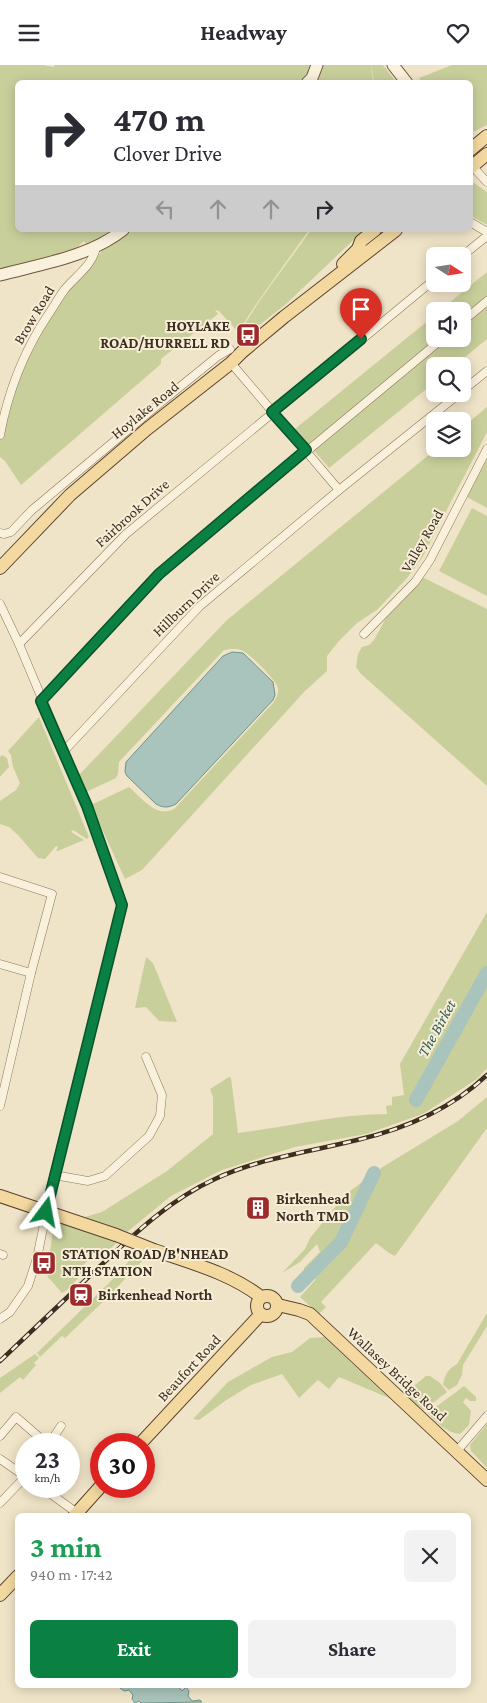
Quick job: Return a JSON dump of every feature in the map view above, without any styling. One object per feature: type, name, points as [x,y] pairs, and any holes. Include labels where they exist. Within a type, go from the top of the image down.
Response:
[{"type":"main road","points":[[310,80],[317,65]]},
{"type":"main road","points":[[393,65],[405,80]]},
{"type":"main road","points":[[473,148],[487,136]]},
{"type":"main road","points":[[473,164],[487,154]]},
{"type":"main road","points":[[0,275],[96,247],[120,232]]},
{"type":"main road","name":"Hoylake Road","points":[[321,288],[358,249],[361,241],[372,232]]},
{"type":"main road","name":"Hoylake Road","points":[[3,561],[76,489],[154,423],[393,232]]},
{"type":"main road","points":[[0,1196],[116,1235],[230,1278],[248,1287],[261,1297]]},
{"type":"main road","points":[[269,1295],[276,1300],[278,1305],[276,1312],[266,1316],[261,1314],[257,1305],[261,1297],[269,1295]]},
{"type":"main road","name":"Wallasey Bridge Road","points":[[278,1305],[310,1314],[487,1480]]},
{"type":"main road","name":"Beaufort Road","points":[[150,1433],[261,1314]]},
{"type":"main road","points":[[77,1513],[90,1498]]},
{"type":"main road","points":[[0,1595],[15,1579]]},
{"type":"street","points":[[473,168],[487,182]]},
{"type":"street","points":[[473,224],[487,232]]},
{"type":"street","points":[[471,249],[487,236]]},
{"type":"street","name":"Brow Road","points":[[0,435],[4,411],[29,347],[65,289],[94,256],[96,247]]},
{"type":"street","name":"Fairbrook Drive","points":[[19,644],[126,534],[426,286]]},
{"type":"street","points":[[471,314],[487,301]]},
{"type":"street","points":[[41,701],[159,574],[432,347]]},
{"type":"street","name":"Hoylake Road","points":[[2,534],[11,532],[32,511],[160,403],[218,356],[230,349]]},
{"type":"street","points":[[231,363],[339,489]]},
{"type":"street","points":[[471,384],[487,371]]},
{"type":"street","name":"Hillburn Drive","points":[[64,751],[200,605],[339,489],[449,402]]},
{"type":"street","name":"Valley Road","points":[[364,634],[415,581],[430,560],[487,449]]},
{"type":"street","points":[[0,604],[19,644],[41,701],[87,806],[122,905],[54,1175],[37,1258],[28,1286],[10,1312],[0,1319]]},
{"type":"street","points":[[0,877],[52,894],[31,973],[0,1106]]},
{"type":"street","points":[[0,964],[31,973]]},
{"type":"street","points":[[54,1175],[88,1181],[105,1176],[149,1136],[160,1116],[162,1095],[146,1057]]},
{"type":"street","points":[[457,1451],[487,1416]]},
{"type":"street","points":[[0,1436],[16,1417],[35,1433]]},
{"type":"street","points":[[56,1433],[61,1427]]},
{"type":"street","points":[[0,1459],[15,1469]]},
{"type":"street","points":[[0,1503],[15,1488]]},
{"type":"street","points":[[55,1498],[75,1513]]},
{"type":"green space","points":[[0,65],[44,65],[53,67],[55,65],[371,65],[373,80],[15,80],[15,232],[308,232],[238,332],[219,311],[215,310],[218,314],[161,359],[161,364],[21,485],[5,461],[0,457],[0,435],[15,379],[47,316],[113,238],[90,250],[84,241],[74,250],[0,269]]},
{"type":"green space","points":[[371,65],[383,65],[394,80],[374,80]]},
{"type":"green space","points":[[452,65],[487,65],[487,125],[473,132],[473,80],[420,80],[419,78]]},
{"type":"green space","points":[[473,183],[487,192],[487,225],[473,217]]},
{"type":"green space","points":[[310,232],[362,232],[286,304],[242,339],[239,333],[260,300]]},
{"type":"green space","points":[[487,272],[487,339],[465,357],[426,357],[426,389],[329,468],[295,429],[426,322],[426,347],[471,347],[471,302],[450,302],[461,293],[471,293],[471,285]]},
{"type":"green space","points":[[487,407],[487,432],[422,558],[407,578],[377,610],[357,623],[339,641],[327,656],[327,671],[305,691],[142,870],[125,879],[91,805],[129,787],[145,802],[156,809],[167,811],[174,809],[273,703],[277,696],[278,688],[268,674],[247,653],[238,649],[224,650],[119,762],[116,778],[86,792],[79,775],[227,620],[426,457],[471,457],[471,420]]},
{"type":"green space","points":[[487,458],[487,508],[467,497]]},
{"type":"green space","points":[[472,508],[487,516],[487,596],[439,571]]},
{"type":"green space","points":[[422,577],[487,609],[487,786],[360,673],[356,667],[358,654],[362,647],[369,645],[374,640],[386,618]]},
{"type":"green space","points":[[39,717],[89,837],[87,839],[73,830],[71,832],[84,840],[58,851],[56,851],[58,847],[56,846],[45,859],[38,858],[18,835],[9,827],[0,824],[0,801],[16,790],[20,783],[8,751]]},
{"type":"green space","points":[[2,755],[7,758],[9,767],[0,777],[0,757]]},
{"type":"green space","points":[[487,912],[487,966],[414,1098],[421,1102],[487,983],[487,1068],[477,1079],[423,1114],[366,1134],[295,1147],[222,1170],[171,1196],[127,1232],[85,1217],[102,1212],[167,1171],[213,1134],[213,1097],[210,1089],[229,1077],[231,1078],[238,1133],[331,1118],[387,1114],[386,1106],[392,1105],[392,1097],[404,1095],[400,1064]]},
{"type":"green space","points":[[146,957],[153,963],[177,1022],[159,1021],[146,1007],[135,1008]]},
{"type":"green space","points":[[487,1097],[487,1128],[395,1256],[376,1243],[321,1302],[326,1307],[319,1314],[300,1297],[316,1279],[313,1276],[345,1242],[381,1168],[458,1121]]},
{"type":"green space","points":[[366,1179],[348,1219],[333,1245],[304,1275],[304,1268],[320,1252],[317,1244],[300,1262],[282,1273],[305,1249],[310,1238],[345,1195]]},
{"type":"green space","points":[[56,1221],[121,1239],[97,1261],[92,1257],[80,1268],[83,1273],[62,1293],[47,1274],[54,1223]]},
{"type":"green space","points":[[138,1251],[147,1255],[145,1259],[65,1338],[62,1336],[40,1357],[37,1353],[109,1283]]},
{"type":"green space","points":[[487,1313],[487,1326],[463,1365],[462,1375],[457,1385],[449,1390],[443,1385],[446,1375],[457,1364]]},
{"type":"green space","points":[[324,1337],[389,1398],[339,1377],[329,1389],[318,1380],[299,1398],[282,1374],[251,1385],[199,1420],[193,1419],[228,1382],[272,1357],[292,1352],[310,1338]]},
{"type":"green space","points":[[35,1354],[39,1358],[34,1363],[36,1365],[23,1380],[20,1377],[0,1393],[0,1378]]},
{"type":"green space","points":[[426,1376],[430,1376],[440,1383],[447,1392],[424,1410],[403,1395]]},
{"type":"green space","points":[[464,1386],[476,1397],[476,1401],[470,1401],[466,1398],[463,1402],[471,1411],[469,1425],[460,1434],[447,1430],[428,1413]]},
{"type":"green space","points":[[487,1424],[487,1468],[471,1451],[470,1445]]},
{"type":"water","points":[[232,652],[243,653],[273,682],[275,695],[273,700],[176,804],[166,807],[156,804],[127,776],[125,772],[126,762],[223,656]]},
{"type":"water","points":[[120,1688],[180,1688],[182,1691],[187,1688],[189,1691],[188,1696],[192,1701],[200,1700],[202,1702],[141,1703],[139,1701],[135,1703],[132,1699],[133,1695],[129,1690],[124,1691]]},
{"type":"waterway","name":"The Birket","points":[[416,1100],[487,973]]},
{"type":"waterway","name":"The Birket","points":[[298,1286],[341,1242],[374,1173]]},
{"type":"railway","points":[[0,1361],[138,1231],[182,1197],[215,1179],[249,1166],[375,1135],[410,1124],[443,1108],[487,1075]]},
{"type":"place","name":"HOYLAKE ROAD/HURRELL RD","points":[[248,335]]},
{"type":"place","name":"Birkenhead North TMD","points":[[258,1208]]},
{"type":"place","name":"STATION ROAD/B'NHEAD NTH STATION","points":[[44,1263]]},
{"type":"place","name":"Birkenhead North","points":[[81,1295]]},
{"type":"route","points":[[46,1212],[122,905],[87,806],[41,701],[159,574],[306,450],[272,412],[361,339]]}]
